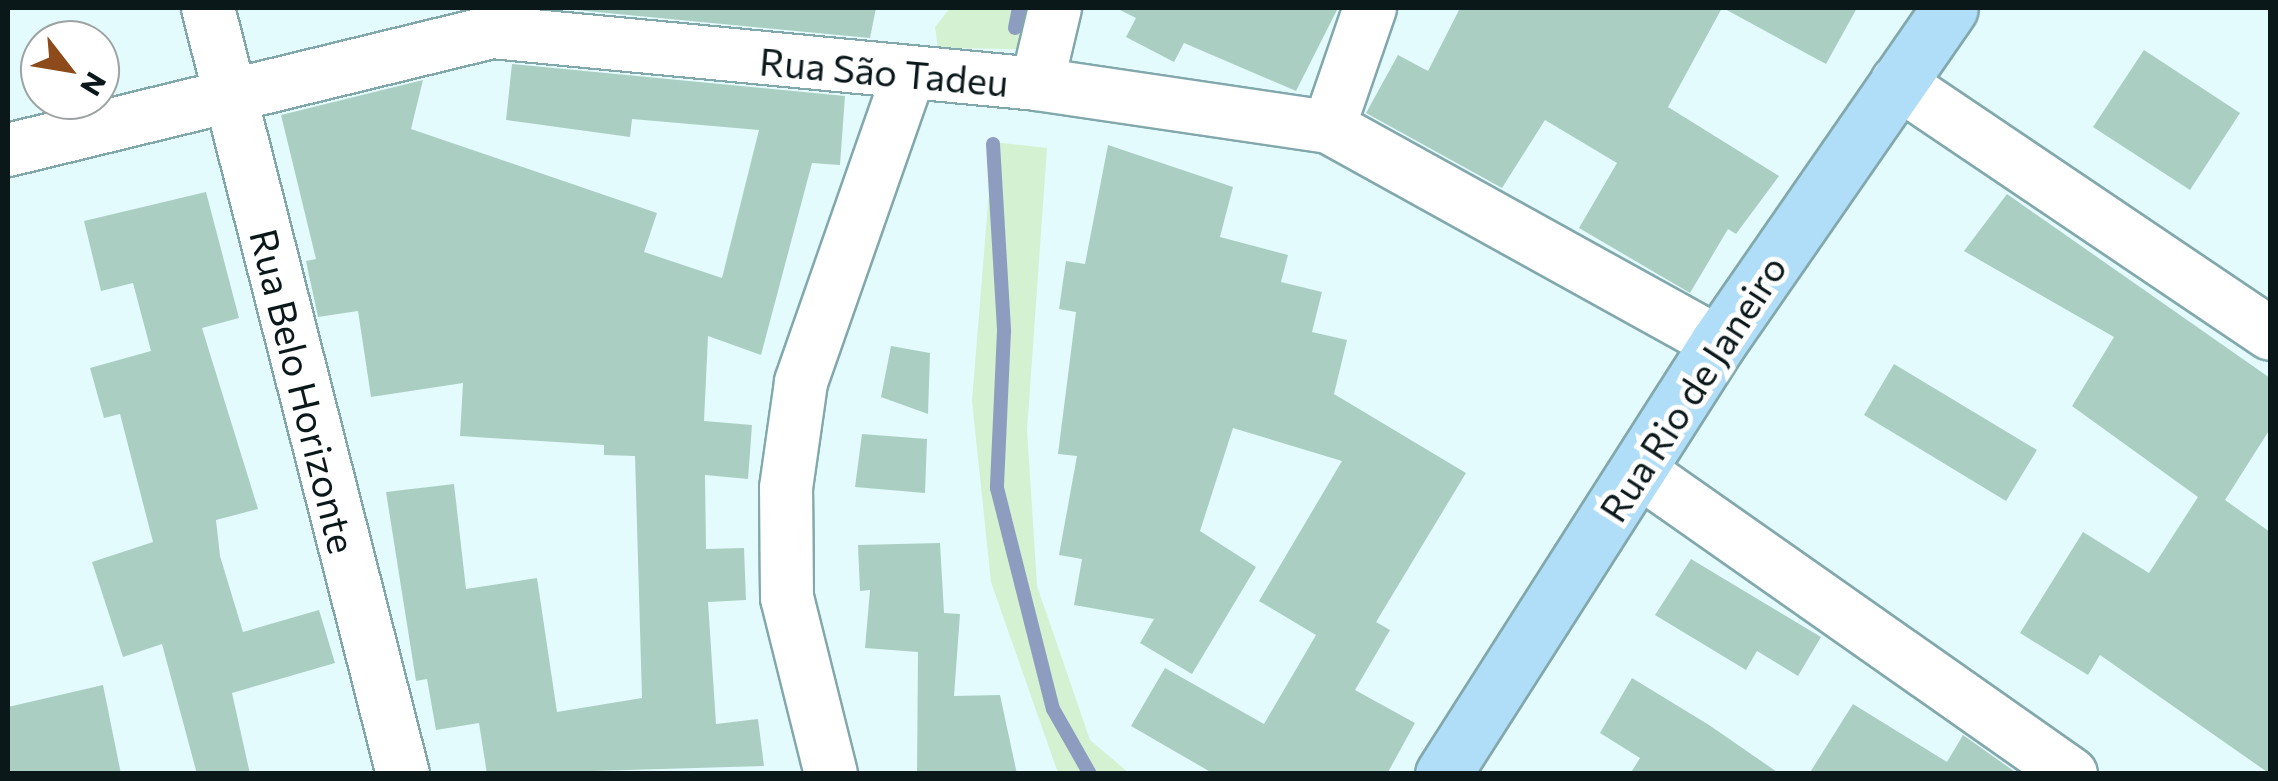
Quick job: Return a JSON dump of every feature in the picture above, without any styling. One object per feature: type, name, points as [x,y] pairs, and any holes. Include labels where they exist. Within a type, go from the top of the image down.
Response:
[{"type":"main road","name":"Rua Rio de Janeiro","points":[[1443,774],[1718,343],[1950,8]]},
{"type":"street","name":"Rua Belo Horizonte","points":[[208,8],[403,774]]},
{"type":"street","points":[[1027,84],[1055,8]]},
{"type":"street","points":[[1329,127],[1370,8]]},
{"type":"street","name":"Rua São Tadeu","points":[[8,150],[495,20],[932,77],[1027,84],[1329,127],[1718,343]]},
{"type":"street","points":[[830,774],[787,598],[786,488],[801,382],[932,77]]},
{"type":"street","points":[[1897,82],[2270,334]]},
{"type":"street","points":[[1638,470],[2071,774]]},
{"type":"green space","points":[[950,8],[1036,8],[1019,49],[938,48],[935,27]]},
{"type":"green space","points":[[993,142],[1047,148],[1027,430],[1037,586],[1090,740],[1129,773],[1058,773],[991,582],[972,401]]},
{"type":"building","points":[[555,8],[876,8],[870,38]]},
{"type":"building","points":[[1116,8],[1338,8],[1296,91],[1184,43],[1174,62],[1126,37],[1136,18]]},
{"type":"building","points":[[1460,8],[1722,8],[1668,107],[1779,176],[1736,234],[1728,229],[1690,293],[1579,228],[1617,163],[1545,120],[1502,188],[1366,113],[1398,55],[1428,71]]},
{"type":"building","points":[[1723,8],[1857,8],[1826,64]]},
{"type":"building","points":[[2144,50],[2240,113],[2190,190],[2093,127]]},
{"type":"building","points":[[512,64],[845,96],[840,165],[812,163],[761,355],[708,336],[704,421],[752,425],[748,479],[705,475],[706,549],[744,548],[746,600],[708,602],[716,724],[758,719],[764,766],[487,774],[479,723],[436,730],[427,679],[416,681],[386,492],[454,484],[466,589],[537,578],[557,712],[642,698],[635,456],[604,455],[604,445],[460,436],[463,383],[371,397],[358,311],[318,317],[306,261],[316,259],[281,115],[423,80],[411,129],[657,213],[644,252],[722,278],[759,130],[632,119],[630,137],[506,120]]},
{"type":"building","points":[[1108,145],[1233,187],[1220,237],[1288,255],[1281,282],[1322,292],[1312,332],[1347,340],[1334,394],[1466,473],[1376,622],[1390,630],[1355,690],[1415,723],[1387,774],[1214,774],[1131,726],[1165,668],[1264,724],[1316,635],[1259,601],[1342,461],[1233,428],[1200,531],[1256,567],[1192,674],[1140,643],[1154,619],[1074,605],[1082,559],[1059,555],[1077,456],[1058,454],[1076,312],[1059,309],[1066,261],[1085,264]]},
{"type":"building","points":[[206,192],[239,318],[202,328],[258,509],[216,520],[220,556],[243,632],[319,610],[335,663],[232,693],[250,774],[197,774],[162,644],[123,657],[92,562],[153,542],[120,414],[104,418],[90,368],[151,351],[133,283],[101,291],[84,221]]},
{"type":"building","points":[[2007,194],[2270,378],[2270,429],[2225,500],[2270,532],[2270,774],[2100,655],[2088,675],[2020,633],[2083,532],[2149,573],[2198,497],[2072,406],[2114,337],[1964,251]]},
{"type":"building","points":[[891,346],[930,353],[928,414],[881,397]]},
{"type":"building","points":[[1894,364],[2037,450],[2006,501],[1864,415]]},
{"type":"building","points":[[862,434],[927,439],[925,493],[855,487]]},
{"type":"building","points":[[940,543],[944,613],[960,614],[954,696],[1000,695],[1017,774],[917,774],[918,652],[865,648],[870,590],[860,591],[858,545]]},
{"type":"building","points":[[1691,559],[1821,637],[1798,676],[1757,651],[1746,670],[1655,615]]},
{"type":"building","points":[[1632,678],[1780,774],[1630,774],[1640,758],[1600,733]]},
{"type":"building","points":[[103,685],[121,774],[8,774],[8,707]]},
{"type":"building","points":[[1853,704],[1947,762],[1963,735],[2018,774],[1809,774]]},
{"type":"waterway","points":[[1015,28],[1019,8]]},
{"type":"waterway","points":[[993,144],[1004,331],[997,488],[1053,709],[1090,774]]}]
